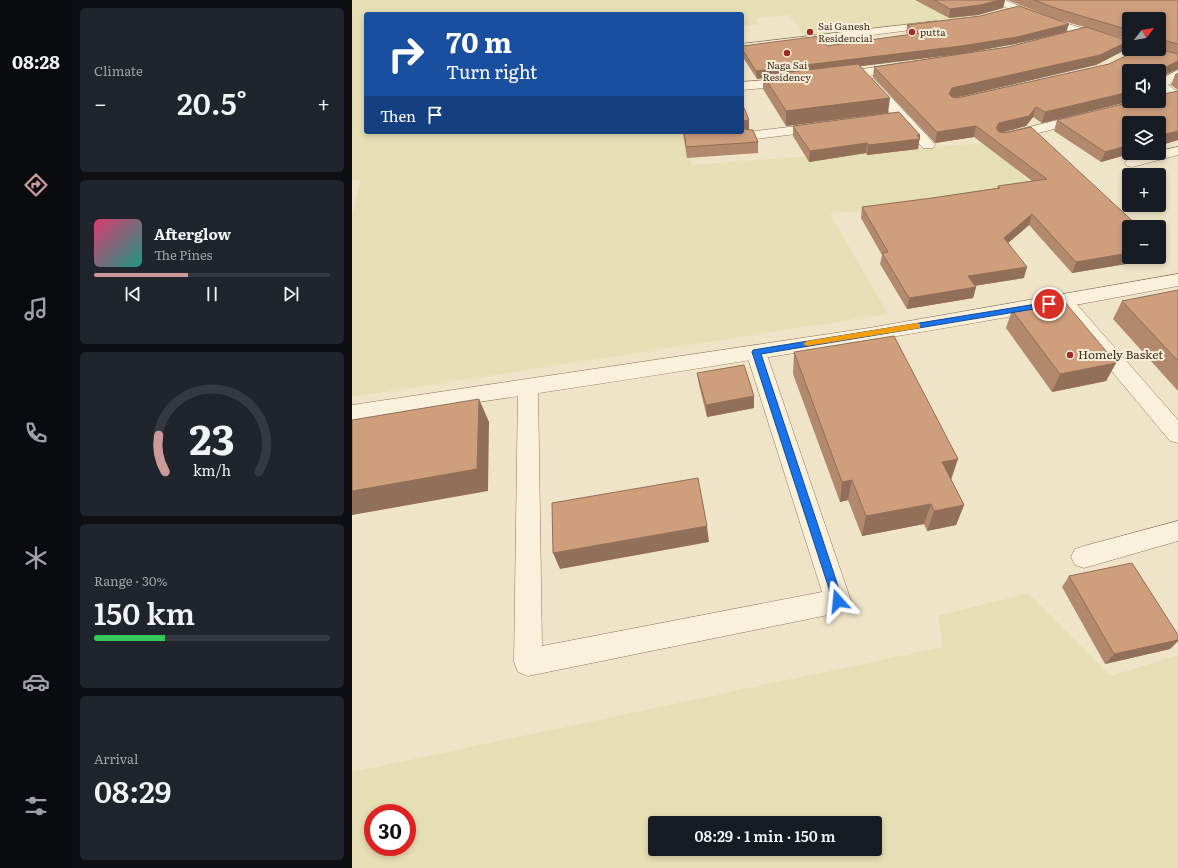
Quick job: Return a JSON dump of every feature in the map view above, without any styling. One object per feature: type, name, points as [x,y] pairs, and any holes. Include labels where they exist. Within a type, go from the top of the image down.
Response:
[{"type":"street","points":[[996,0],[1016,9],[1122,47]]},
{"type":"street","points":[[1000,15],[1016,9]]},
{"type":"street","points":[[744,48],[946,23]]},
{"type":"street","points":[[1062,39],[1082,32]]},
{"type":"street","points":[[822,78],[913,66]]},
{"type":"street","points":[[861,74],[928,145]]},
{"type":"street","points":[[1166,81],[1178,74]]},
{"type":"street","points":[[744,86],[806,80]]},
{"type":"street","points":[[1166,90],[1174,95],[1166,98]]},
{"type":"street","points":[[1002,138],[1100,114]]},
{"type":"street","points":[[885,119],[900,117]]},
{"type":"street","points":[[748,136],[832,126]]},
{"type":"street","points":[[1132,163],[1178,151]]},
{"type":"street","points":[[352,413],[528,388],[756,352],[1064,302],[1178,280]]},
{"type":"street","points":[[1064,302],[1178,435]]},
{"type":"street","points":[[528,388],[528,662],[838,601],[756,352]]},
{"type":"street","points":[[1084,557],[1178,531]]},
{"type":"shaded area","points":[[352,0],[911,0],[965,18],[805,36],[789,15],[755,18],[759,25],[744,26],[744,12],[364,12],[364,134],[684,134],[692,165],[986,143],[1038,189],[830,214],[888,314],[352,397],[352,215],[361,180],[352,180]]},
{"type":"shaded area","points":[[1028,593],[1111,676],[1178,655],[1178,868],[352,868],[352,772],[943,647],[938,616]]},
{"type":"building","points":[[934,0],[1000,0],[980,5],[950,9]]},
{"type":"building","points":[[1034,0],[1178,0],[1178,44],[1166,41],[1166,12],[1122,12],[1122,28],[1058,9]]},
{"type":"building","points":[[1019,6],[1069,24],[1017,37],[961,46],[756,71],[744,52],[744,46],[820,36],[827,46],[920,33],[907,25],[980,16]]},
{"type":"building","points":[[1086,27],[1122,39],[1122,44],[1100,55],[952,88],[949,94],[952,97],[957,98],[1109,64],[1126,56],[1166,56],[1166,51],[1178,54],[1178,61],[1166,67],[1166,64],[1122,64],[1122,94],[1045,112],[1036,107],[1029,116],[999,123],[996,128],[999,132],[1005,133],[1031,127],[1131,220],[1122,220],[1122,254],[1076,262],[1032,214],[1004,238],[1027,267],[968,276],[976,287],[909,298],[882,253],[888,252],[862,207],[1000,188],[998,186],[1047,179],[976,126],[937,132],[874,67],[1008,47]]},
{"type":"building","points":[[858,64],[890,98],[786,111],[763,75]]},
{"type":"building","points":[[1178,91],[1178,131],[1166,134],[1166,116],[1122,116],[1122,147],[1105,152],[1057,120],[1122,104],[1122,108],[1166,108],[1166,94]]},
{"type":"building","points":[[744,108],[749,120],[744,121]]},
{"type":"building","points":[[899,112],[920,135],[917,135],[920,139],[868,145],[867,143],[810,151],[793,126]]},
{"type":"building","points":[[744,129],[753,130],[758,142],[686,147],[684,134],[744,134]]},
{"type":"building","points":[[1178,290],[1178,361],[1122,301]]},
{"type":"building","points":[[1064,301],[1116,363],[1060,374],[1012,310]]},
{"type":"building","points":[[894,336],[958,459],[942,462],[964,505],[934,511],[931,504],[866,516],[852,480],[842,482],[794,352]]},
{"type":"building","points":[[744,365],[754,396],[706,405],[697,373]]},
{"type":"building","points":[[479,399],[477,469],[352,491],[352,420]]},
{"type":"building","points":[[698,478],[707,526],[553,553],[552,503]]},
{"type":"building","points":[[1132,563],[1178,635],[1178,640],[1114,654],[1069,576]]},
{"type":"slow traffic","points":[[807,344],[917,326]]},
{"type":"place","name":"Sai Ganesh Residencial","points":[[810,32]]},
{"type":"place","name":"putta","points":[[912,32]]},
{"type":"place","name":"Naga Sai Residency","points":[[787,53]]},
{"type":"place","name":"Homely Basket","points":[[1070,355]]},
{"type":"route","points":[[838,601],[756,352],[1049,304]]}]
